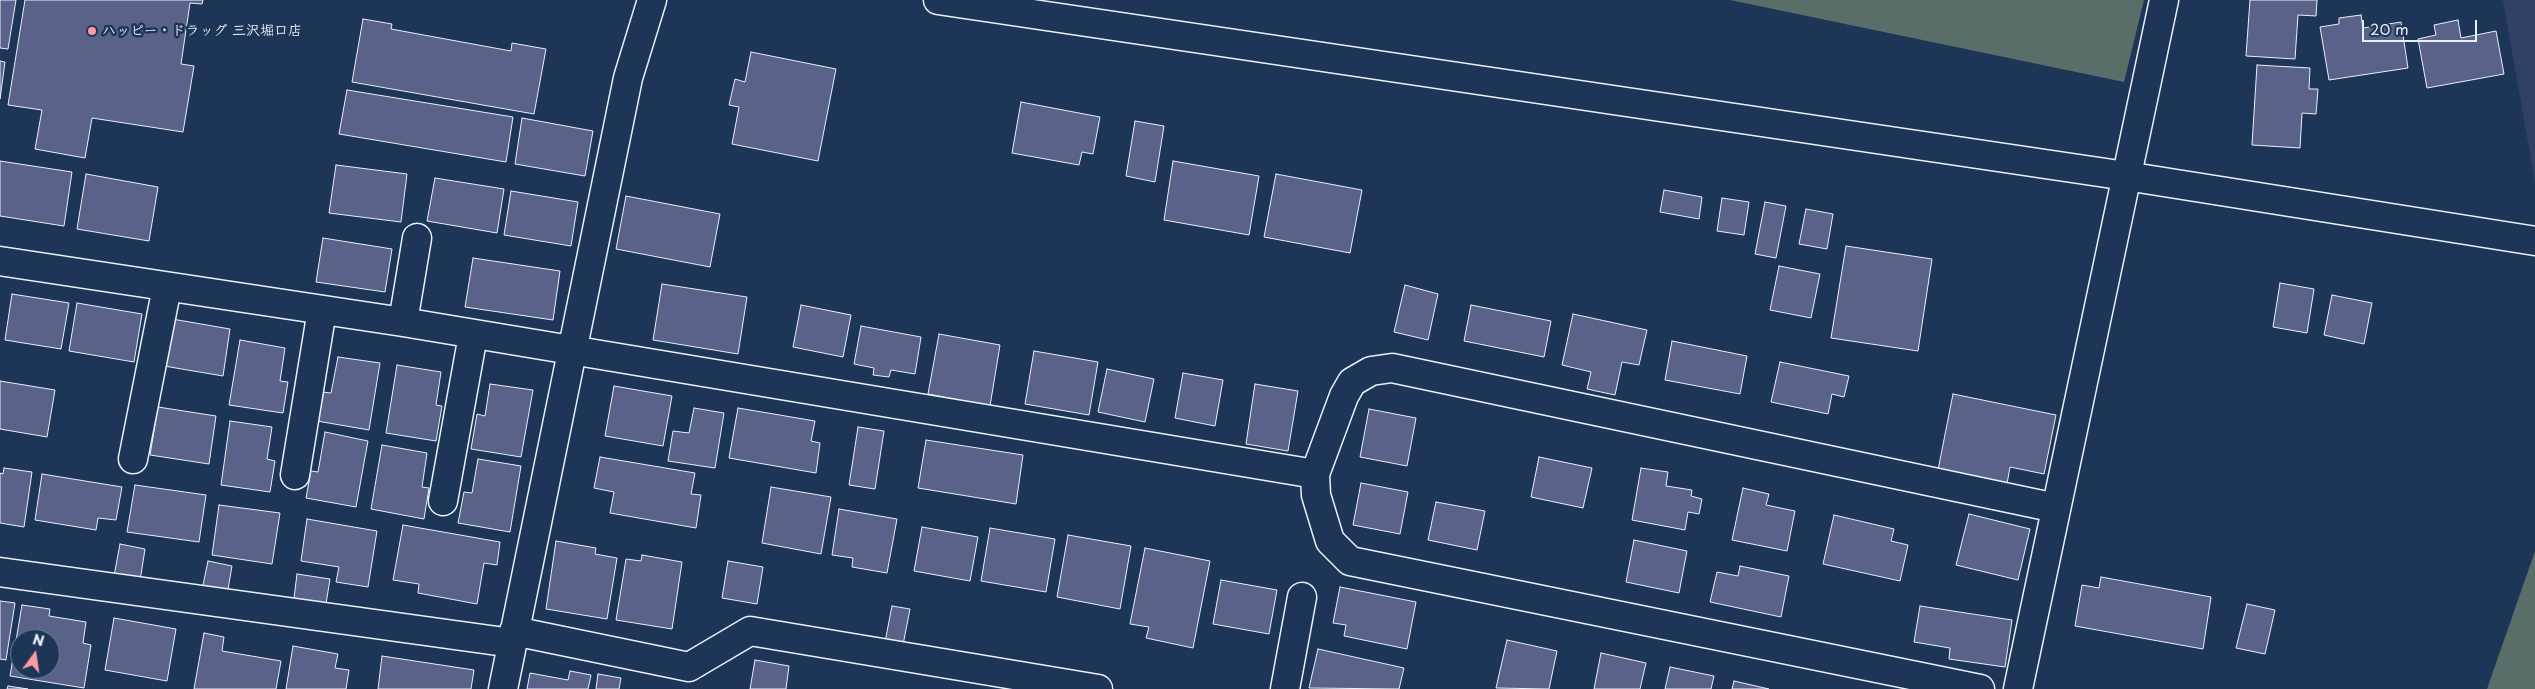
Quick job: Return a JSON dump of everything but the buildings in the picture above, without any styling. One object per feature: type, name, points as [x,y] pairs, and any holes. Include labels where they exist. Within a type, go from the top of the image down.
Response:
[{"type":"street","points":[[503,689],[628,78],[652,0]]},
{"type":"street","points":[[938,0],[2126,176],[2535,241]]},
{"type":"street","points":[[2018,689],[2164,0]]},
{"type":"street","points":[[403,322],[416,238]]},
{"type":"street","points":[[0,262],[403,322],[573,352],[1315,474]]},
{"type":"street","points":[[133,459],[166,286]]},
{"type":"street","points":[[295,475],[322,310]]},
{"type":"street","points":[[442,501],[473,335]]},
{"type":"street","points":[[1980,689],[1350,561],[1330,541],[1316,495],[1315,474],[1344,396],[1352,382],[1371,371],[1392,368],[2056,508]]},
{"type":"street","points":[[0,572],[513,637],[689,667],[750,631],[1098,689]]},
{"type":"street","points":[[1285,689],[1302,597]]},
{"type":"shaded area","points":[[2503,0],[2535,0],[2535,183]]},
{"type":"green space","points":[[1730,0],[2144,0],[2124,82]]},
{"type":"green space","points":[[2535,551],[2535,689],[2487,689]]},
{"type":"place","name":"ハッピー・ドラッグ 三沢堀口店","points":[[92,31]]}]
